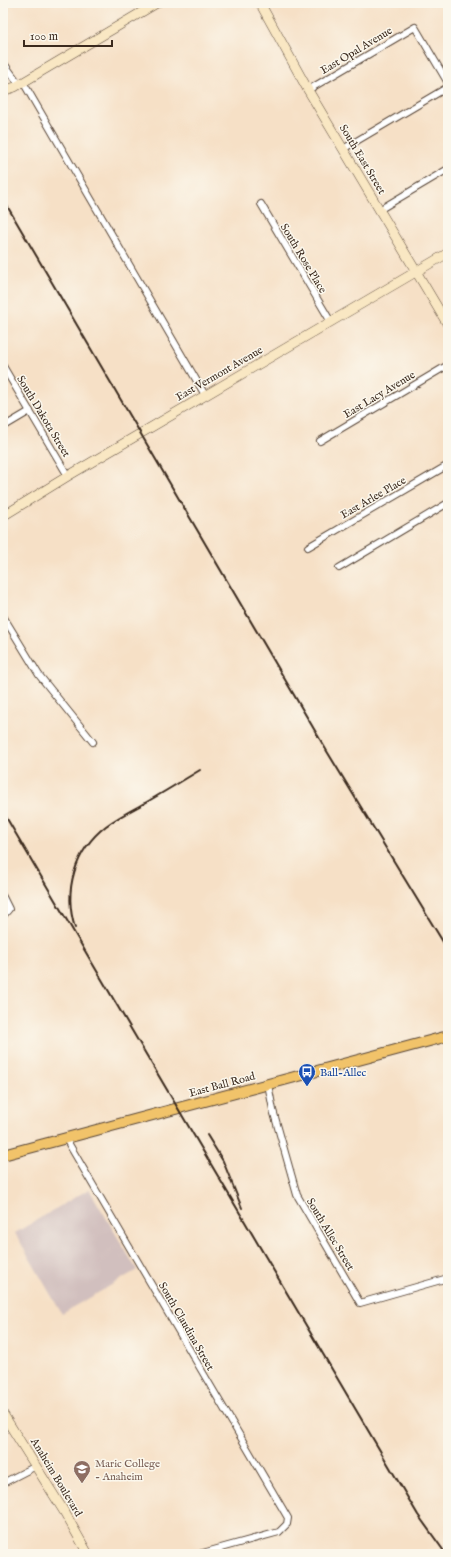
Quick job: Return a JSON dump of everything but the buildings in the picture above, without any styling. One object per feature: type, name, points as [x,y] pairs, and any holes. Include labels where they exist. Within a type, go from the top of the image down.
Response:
[{"type":"main road","name":"East Ball Road","points":[[3,1155],[448,1036]]},
{"type":"street","points":[[3,91],[19,84],[158,3]]},
{"type":"street","name":"South East Street","points":[[260,3],[308,90],[448,326]]},
{"type":"street","name":"East Opal Avenue","points":[[308,90],[415,27],[448,83]]},
{"type":"street","points":[[3,62],[19,84],[205,395]]},
{"type":"street","points":[[3,98],[8,96],[19,84]]},
{"type":"street","points":[[343,149],[448,87]]},
{"type":"street","points":[[379,210],[448,169]]},
{"type":"street","name":"South Rose Place","points":[[261,204],[331,322]]},
{"type":"street","name":"East Vermont Avenue","points":[[3,516],[205,395],[448,253]]},
{"type":"street","name":"East Lacy Avenue","points":[[320,441],[448,365]]},
{"type":"street","name":"South Dakota Street","points":[[3,366],[68,476]]},
{"type":"street","points":[[3,427],[30,411]]},
{"type":"street","name":"East Arlee Place","points":[[308,547],[448,465]]},
{"type":"street","points":[[339,568],[448,504]]},
{"type":"street","points":[[3,616],[39,675],[93,742]]},
{"type":"street","points":[[3,897],[8,909],[3,916]]},
{"type":"street","name":"South Allec Street","points":[[268,1084],[273,1110],[296,1195],[360,1302],[448,1278]]},
{"type":"street","name":"South Claudina Street","points":[[66,1139],[288,1518],[287,1524],[279,1532],[199,1554]]},
{"type":"street","name":"Anaheim Boulevard","points":[[3,1414],[36,1466],[88,1554]]},
{"type":"street","points":[[3,1483],[36,1466]]},
{"type":"shaded area","points":[[89,1189],[137,1270],[62,1314],[15,1233]]},
{"type":"railway","points":[[3,199],[328,753],[448,950]]},
{"type":"railway","points":[[75,928],[70,899],[71,885],[79,859],[86,847],[106,826],[200,770]]},
{"type":"railway","points":[[3,812],[418,1515],[446,1554]]},
{"type":"railway","points":[[207,1135],[223,1161],[242,1208]]},
{"type":"place","name":"Ball-Allec","points":[[307,1087]]},
{"type":"place","name":"Maric College - Anaheim","points":[[82,1484]]}]
